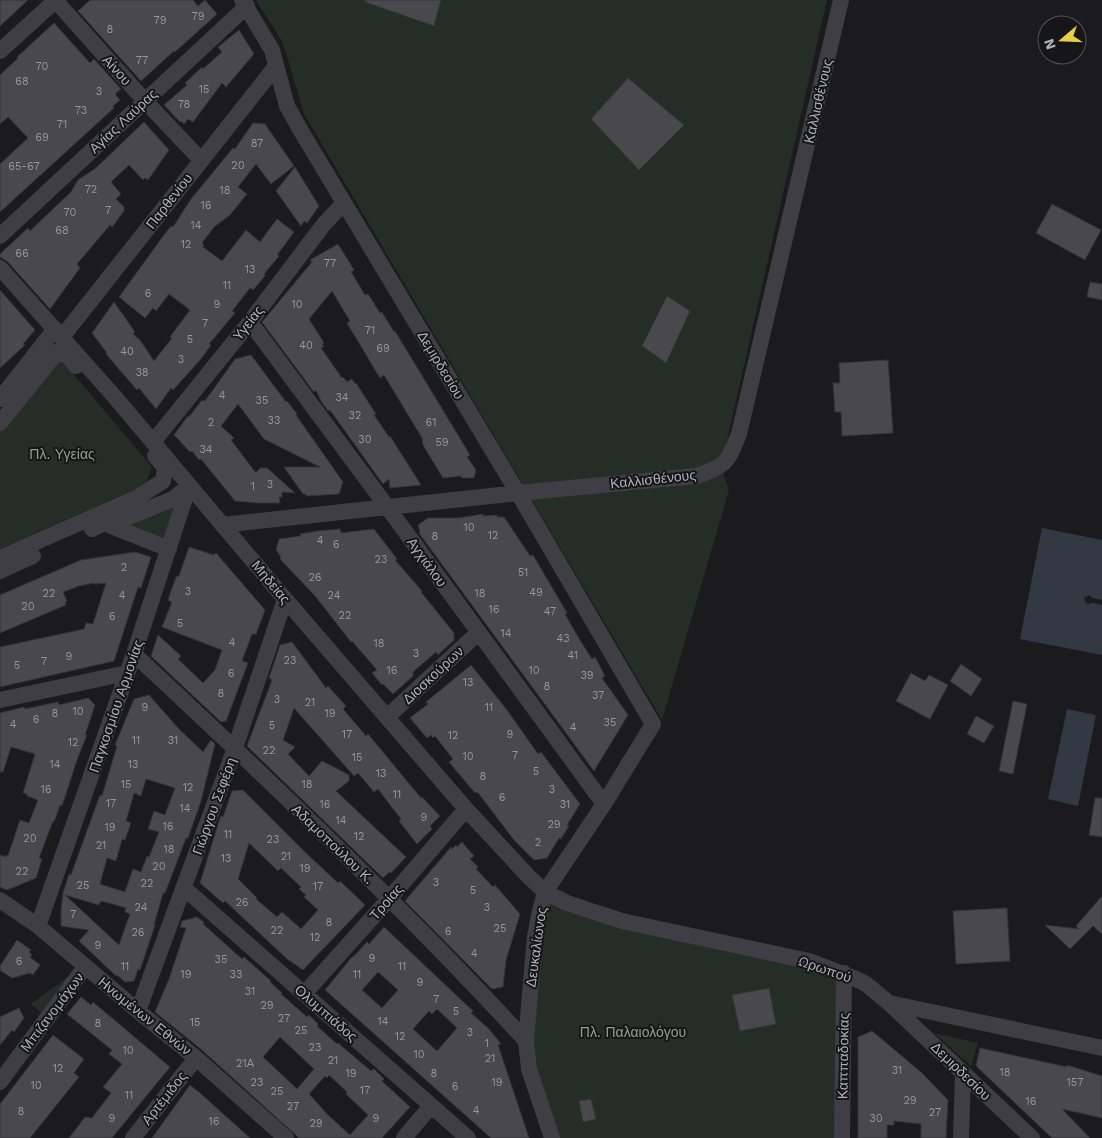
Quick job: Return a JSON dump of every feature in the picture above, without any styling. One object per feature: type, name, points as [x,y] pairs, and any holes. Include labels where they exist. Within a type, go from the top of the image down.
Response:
[{"type":"street","points":[[0,51],[55,0]]},
{"type":"street","name":"Αίνου","points":[[55,0],[145,102],[201,160]]},
{"type":"street","name":"Καλλισθένους","points":[[222,525],[518,492],[696,476],[721,467],[730,456],[739,434],[841,0]]},
{"type":"street","name":"Δεμιρδεσίου","points":[[244,3],[272,50],[287,106],[343,204],[518,492],[653,724]]},
{"type":"street","name":"Αγίας Λαύρας","points":[[0,236],[145,102],[244,3]]},
{"type":"street","name":"Παρθενίου","points":[[0,399],[59,333],[276,66]]},
{"type":"street","name":"Υγείας","points":[[153,442],[250,322],[324,224],[343,204]]},
{"type":"street","name":"Μηδείας","points":[[0,268],[153,442],[466,809],[528,876],[546,892]]},
{"type":"street","name":"Αγχιάλου","points":[[250,322],[604,804]]},
{"type":"street","points":[[0,423],[58,351],[68,356],[165,468],[163,481],[138,497],[0,558]]},
{"type":"street","points":[[0,571],[104,523],[118,509],[169,488],[189,486]]},
{"type":"street","name":"Παγκοσμίου Αρμονίας","points":[[38,926],[134,654],[189,486]]},
{"type":"street","points":[[104,523],[169,548]]},
{"type":"street","name":"Γιώργου Σεφέρη","points":[[138,1011],[235,748],[285,599]]},
{"type":"street","name":"Διοσκούρων","points":[[387,717],[478,633]]},
{"type":"street","name":"Αδαμοπούλου Κ.","points":[[134,654],[235,748],[389,899],[526,1041]]},
{"type":"street","points":[[0,700],[127,673]]},
{"type":"street","name":"Δευκαλίωνος","points":[[552,1138],[530,1069],[526,1041],[535,936],[540,911],[546,892],[604,804],[653,724]]},
{"type":"street","name":"Τροίας","points":[[304,994],[466,809]]},
{"type":"street","name":"Ολυμπιάδος","points":[[184,888],[468,1138]]},
{"type":"street","name":"Ωρωπού","points":[[546,892],[567,903],[622,921],[809,962],[844,973],[866,984],[889,1003],[1102,1048]]},
{"type":"street","name":"Ηνωμένων Εθνών","points":[[0,900],[38,926],[196,1058],[286,1138]]},
{"type":"street","name":"Μπιζανομάχων","points":[[0,1082],[85,967]]},
{"type":"street","name":"Καππαδοκίας","points":[[842,1138],[844,973]]},
{"type":"street","name":"Δεμιρδεσίου","points":[[889,1003],[1032,1138]]},
{"type":"street","name":"Αρτέμιδος","points":[[133,1138],[196,1058]]},
{"type":"street","points":[[961,1138],[963,1073]]},
{"type":"street","points":[[404,1138],[430,1106]]},
{"type":"green space","points":[[256,0],[827,0],[721,467],[729,490],[662,720],[304,114],[283,43]]},
{"type":"green space","name":"Πλ. Υγείας","points":[[54,351],[152,467],[145,485],[0,549],[0,420]]},
{"type":"green space","points":[[176,502],[165,538],[159,539],[127,527],[128,523]]},
{"type":"green space","name":"Πλ. Παλαιολόγου","points":[[545,892],[844,973],[842,1138],[552,1138],[529,1069]]},
{"type":"green space","points":[[69,976],[41,1013],[31,1004]]},
{"type":"green space","points":[[934,1033],[978,1043],[971,1066]]},
{"type":"shaded area","points":[[1042,528],[1102,540],[1102,600],[1092,598],[1090,595],[1084,598],[1088,604],[1102,605],[1102,655],[1020,639]]},
{"type":"shaded area","points":[[1067,709],[1096,715],[1078,806],[1048,799]]},
{"type":"building","points":[[0,0],[28,0],[0,26]]},
{"type":"building","points":[[90,0],[193,0],[198,6],[205,0],[217,14],[141,81],[78,11]]},
{"type":"building","points":[[366,0],[441,0],[434,26],[365,2]]},
{"type":"building","points":[[54,23],[90,63],[94,59],[121,89],[115,94],[120,100],[113,106],[114,108],[0,212],[0,164],[28,138],[8,117],[0,124],[0,75]]},
{"type":"building","points":[[239,30],[254,54],[226,87],[222,83],[193,122],[188,119],[184,124],[180,122],[164,105],[187,85],[185,83],[202,67],[203,69],[222,52],[218,47]]},
{"type":"building","points":[[628,78],[684,125],[639,170],[591,119]]},
{"type":"building","points":[[144,122],[169,150],[148,180],[145,178],[143,180],[129,165],[111,182],[121,194],[116,199],[124,207],[124,211],[112,227],[110,225],[77,264],[80,268],[50,309],[7,261],[0,257],[0,254],[28,228],[30,231],[71,192],[78,180],[96,168]]},
{"type":"building","points":[[253,123],[265,124],[294,166],[271,184],[256,164],[238,187],[247,194],[230,215],[214,227],[202,243],[203,247],[222,261],[246,230],[260,242],[277,219],[294,232],[277,255],[279,256],[264,274],[265,276],[253,290],[250,288],[232,311],[235,313],[209,344],[211,345],[201,359],[173,390],[171,388],[156,409],[139,388],[137,390],[106,354],[92,333],[114,302],[135,332],[133,334],[140,340],[154,361],[172,338],[170,337],[190,310],[169,294],[156,311],[153,308],[145,318],[119,297],[171,226],[173,227],[191,199],[233,148],[235,149]]},
{"type":"building","points":[[295,167],[319,206],[307,223],[304,221],[301,226],[276,191]]},
{"type":"building","points":[[1052,204],[1101,230],[1085,260],[1036,233]]},
{"type":"building","points":[[338,244],[354,270],[351,272],[365,295],[368,294],[380,313],[382,312],[395,331],[470,455],[467,457],[476,470],[474,478],[462,478],[461,476],[443,478],[423,445],[422,438],[384,375],[380,378],[347,323],[350,321],[332,291],[309,319],[324,343],[322,344],[324,346],[321,348],[342,378],[347,382],[352,379],[356,383],[376,414],[374,415],[390,436],[421,485],[390,488],[389,479],[383,484],[330,410],[328,411],[316,390],[314,392],[262,322],[312,262],[310,260]]},
{"type":"building","points":[[1090,282],[1102,284],[1102,300],[1087,297]]},
{"type":"building","points":[[0,290],[35,330],[23,344],[25,345],[0,368]]},
{"type":"building","points":[[667,296],[690,311],[666,363],[642,346]]},
{"type":"building","points":[[251,355],[297,414],[343,482],[339,494],[306,496],[306,494],[303,494],[284,467],[320,467],[264,439],[238,404],[221,426],[234,438],[231,440],[256,473],[260,468],[267,468],[295,493],[282,492],[282,497],[279,497],[280,503],[235,501],[201,459],[199,460],[192,451],[190,452],[174,435],[202,400],[205,401],[235,359]]},
{"type":"building","points":[[888,360],[893,433],[842,436],[841,412],[835,412],[833,383],[840,383],[839,363]]},
{"type":"building","points":[[483,514],[483,516],[497,515],[497,517],[504,517],[530,556],[533,555],[567,613],[565,614],[578,637],[592,659],[595,657],[605,676],[602,678],[628,715],[594,771],[419,533],[418,525],[428,518],[458,518]]},
{"type":"building","points":[[340,529],[341,533],[374,529],[397,559],[395,560],[422,591],[454,633],[454,640],[438,655],[436,652],[413,672],[413,676],[393,694],[372,673],[377,670],[351,642],[316,597],[280,559],[281,557],[276,550],[279,539],[301,536],[300,534],[317,531]]},
{"type":"building","points":[[189,547],[214,555],[216,553],[265,610],[256,634],[252,634],[242,661],[248,663],[226,721],[221,722],[151,656],[158,635],[181,656],[178,659],[203,683],[215,670],[222,650],[162,627],[172,602],[168,600]]},
{"type":"building","points":[[135,552],[151,557],[141,588],[138,587],[114,661],[0,687],[0,647],[84,629],[86,623],[93,624],[106,583],[79,586],[63,592],[67,601],[65,602],[66,605],[0,633],[0,595],[81,560]]},
{"type":"building","points":[[292,642],[326,688],[328,686],[346,706],[343,709],[366,736],[368,734],[421,798],[440,816],[430,826],[432,829],[417,844],[378,789],[374,792],[358,773],[354,776],[294,708],[283,740],[295,747],[288,754],[309,776],[322,761],[349,775],[349,781],[336,791],[406,857],[391,873],[389,872],[383,878],[247,746],[272,680],[269,678],[280,645]]},
{"type":"building","points":[[961,664],[982,679],[971,696],[950,681]]},
{"type":"building","points":[[471,665],[507,710],[538,754],[541,752],[580,804],[567,825],[569,826],[547,858],[534,860],[514,840],[479,794],[475,793],[449,762],[453,759],[435,736],[433,738],[431,735],[427,738],[410,718],[428,704],[426,702]]},
{"type":"building","points":[[911,673],[925,681],[929,675],[948,685],[930,719],[896,701]]},
{"type":"building","points":[[149,695],[178,728],[203,752],[211,740],[215,744],[201,801],[188,838],[186,838],[165,893],[163,893],[140,970],[138,969],[134,981],[125,982],[116,976],[79,941],[89,930],[61,926],[61,911],[63,893],[69,874],[71,875],[100,795],[102,796],[117,746],[115,745],[134,699]],"holes":[[[146,779],[175,788],[165,815],[154,811],[148,829],[159,832],[141,872],[133,869],[125,892],[100,884],[107,858],[116,861],[122,839],[125,840],[131,823],[126,821],[134,793],[141,796]],[[65,895],[99,905],[102,901],[126,908],[125,912],[130,914],[119,945]]]},
{"type":"building","points":[[88,698],[95,705],[85,735],[87,735],[62,806],[60,805],[39,858],[42,859],[36,878],[7,890],[0,887],[0,855],[8,856],[20,820],[29,823],[38,800],[23,793],[35,754],[11,747],[3,772],[0,772],[0,713],[58,702],[59,705]]},
{"type":"building","points":[[1013,701],[1027,704],[1013,774],[999,771]]},
{"type":"building","points":[[976,716],[994,726],[984,743],[967,734]]},
{"type":"building","points":[[243,790],[305,852],[365,905],[303,970],[286,958],[225,901],[223,903],[200,883],[219,821],[221,816],[223,817],[232,791]],"holes":[[[249,843],[278,871],[281,868],[301,887],[299,889],[306,895],[304,897],[318,910],[301,929],[282,912],[277,917],[256,899],[238,879]]]},
{"type":"building","points":[[1095,798],[1102,798],[1102,837],[1089,835]]},
{"type":"building","points":[[462,842],[474,856],[470,859],[478,867],[476,869],[493,887],[495,885],[520,914],[506,960],[503,987],[492,989],[405,901],[451,847],[452,849],[456,845],[457,847]]},
{"type":"building","points":[[1102,896],[1102,934],[1093,926],[1070,949],[1045,925],[1079,929],[1076,926]]},
{"type":"building","points":[[1007,908],[1010,961],[956,964],[953,911]]},
{"type":"building","points":[[197,917],[204,922],[203,924],[242,959],[244,957],[271,981],[281,994],[307,1017],[309,1015],[318,1024],[317,1026],[337,1044],[371,1071],[374,1069],[384,1079],[382,1081],[410,1107],[382,1138],[299,1138],[202,1050],[155,1012],[169,979],[186,928],[180,927],[182,921]],"holes":[[[280,1037],[314,1069],[297,1089],[263,1057]],[[329,1075],[368,1115],[350,1135],[309,1094],[325,1076],[327,1078]]]},
{"type":"building","points":[[384,927],[473,1011],[471,1013],[489,1029],[501,1044],[498,1045],[529,1138],[491,1138],[325,990],[352,957],[367,942],[369,944]],"holes":[[[378,972],[398,990],[382,1008],[362,990]],[[437,1009],[457,1028],[437,1051],[413,1029],[429,1011],[432,1014]]]},
{"type":"building","points":[[17,940],[31,950],[29,952],[32,955],[30,957],[40,965],[33,975],[30,973],[12,978],[1,971],[0,966]]},
{"type":"building","points":[[769,988],[776,1024],[740,1031],[732,995]]},
{"type":"building","points":[[81,997],[91,1005],[93,1002],[170,1067],[112,1138],[69,1138],[85,1117],[92,1118],[111,1093],[103,1087],[122,1064],[109,1054],[112,1050],[67,1014]]},
{"type":"building","points":[[19,1008],[24,1018],[14,1032],[12,1030],[0,1045],[0,1017]]},
{"type":"building","points":[[872,1031],[922,1073],[948,1100],[946,1138],[921,1138],[921,1124],[894,1121],[894,1125],[887,1125],[887,1138],[858,1138],[858,1037]]},
{"type":"building","points":[[53,1035],[84,1059],[74,1073],[79,1077],[30,1138],[0,1138],[0,1104]]},
{"type":"building","points":[[980,1048],[1067,1067],[1067,1065],[1102,1076],[1102,1118],[1062,1109],[1090,1138],[1052,1138],[976,1066]]},
{"type":"building","points":[[190,1085],[200,1093],[250,1138],[152,1138]]},
{"type":"building","points":[[591,1099],[596,1119],[583,1122],[579,1101]]}]
